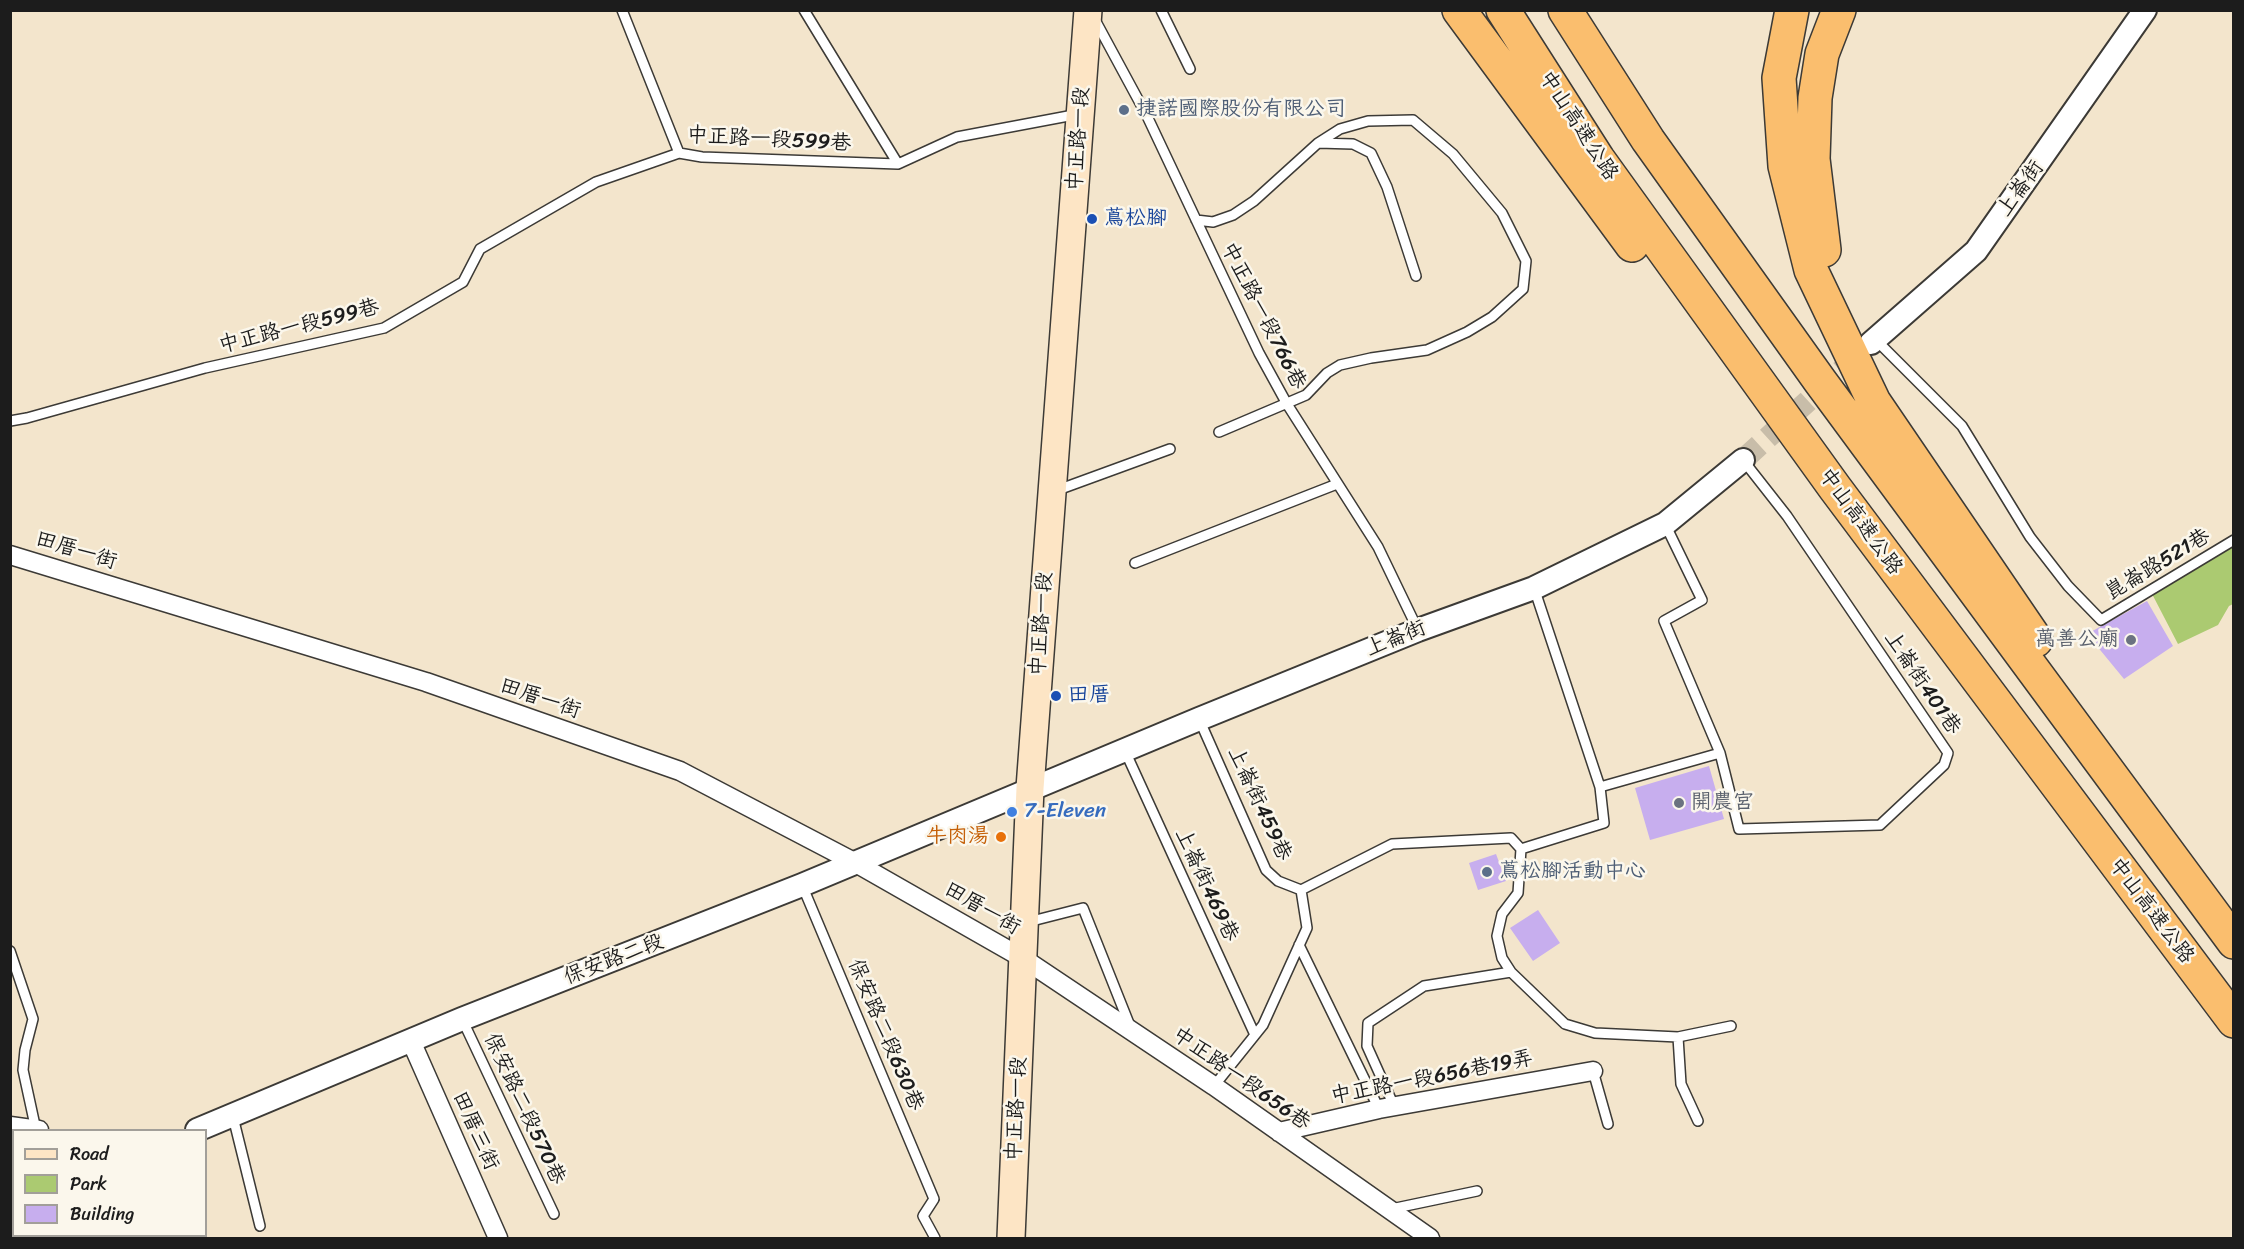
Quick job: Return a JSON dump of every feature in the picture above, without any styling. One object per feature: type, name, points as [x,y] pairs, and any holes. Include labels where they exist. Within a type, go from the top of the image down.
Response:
[{"type":"highway","points":[[1459,10],[1798,465],[1835,488]]},
{"type":"highway","name":"中山高速公路","points":[[1503,10],[1598,159],[1835,488],[2234,1021]]},
{"type":"highway","points":[[1565,10],[1648,140],[1820,381],[2067,719],[2234,942]]},
{"type":"highway","points":[[1792,10],[1779,78],[1785,166],[1811,270],[1874,402],[2053,665],[2067,719]]},
{"type":"highway","points":[[1839,10],[1822,54],[1815,98],[1813,159],[1826,267],[1874,402]]},
{"type":"main road","name":"中正路一段","points":[[1011,1239],[1030,788],[1089,10]]},
{"type":"street","name":"上崙街","points":[[1873,342],[1976,251],[2145,10]]},
{"type":"street","name":"上崙街","points":[[1030,788],[1418,630],[1533,588],[1665,524],[1743,460]]},
{"type":"street","name":"田厝一街","points":[[10,555],[426,682],[680,771],[854,862],[1024,959]]},
{"type":"street","name":"保安路二段","points":[[201,1129],[462,1019],[802,885],[1030,788]]},
{"type":"street","name":"中正路一段656巷","points":[[1024,959],[1214,1086],[1430,1239]]},
{"type":"street","name":"田厝三街","points":[[411,1041],[498,1239]]},
{"type":"street","name":"中正路一段656巷19弄","points":[[1279,1132],[1386,1108],[1593,1071]]},
{"type":"street","points":[[10,1126],[31,1129]]},
{"type":"lane","points":[[622,10],[679,153]]},
{"type":"lane","points":[[804,10],[898,164]]},
{"type":"lane","name":"中正路一段766巷","points":[[1089,10],[1147,116],[1259,353],[1336,484],[1378,547],[1418,630]]},
{"type":"lane","points":[[1161,10],[1190,69]]},
{"type":"lane","name":"中正路一段599巷","points":[[10,421],[205,368],[384,328],[463,282],[480,249],[596,182],[679,153],[702,157],[898,164],[957,137],[1081,113]]},
{"type":"lane","points":[[1196,220],[1213,222],[1233,215],[1254,201],[1318,142],[1340,129],[1368,121],[1413,120],[1453,154],[1502,213],[1526,261],[1523,289],[1492,317],[1467,332],[1427,350],[1340,366],[1327,373],[1306,395],[1219,432]]},
{"type":"lane","points":[[1318,142],[1353,144],[1371,153],[1388,187],[1416,276]]},
{"type":"lane","name":"崑崙路521巷","points":[[1873,342],[1962,426],[2030,537],[2068,586],[2101,620],[2234,540]]},
{"type":"lane","points":[[1053,492],[1170,449]]},
{"type":"lane","name":"上崙街401巷","points":[[1665,524],[1702,600],[1664,621],[1720,753],[1739,829],[1880,825],[1944,765],[1948,753],[1787,516],[1743,460]]},
{"type":"lane","points":[[1135,563],[1336,484]]},
{"type":"lane","points":[[1521,849],[1604,823],[1600,787],[1533,588]]},
{"type":"lane","name":"上崙街459巷","points":[[1199,718],[1266,870],[1278,881],[1301,890]]},
{"type":"lane","name":"上崙街469巷","points":[[1124,749],[1255,1035]]},
{"type":"lane","points":[[1600,787],[1720,753]]},
{"type":"lane","points":[[1214,1086],[1263,1025],[1307,928],[1301,890],[1392,844],[1511,838],[1521,849],[1518,893],[1502,914],[1497,936],[1502,958],[1511,972],[1565,1024],[1595,1033],[1678,1036],[1731,1026]]},
{"type":"lane","name":"保安路二段630巷","points":[[802,885],[934,1199],[923,1216],[935,1239]]},
{"type":"lane","points":[[1026,922],[1083,908],[1133,1032]]},
{"type":"lane","points":[[1299,945],[1386,1108]]},
{"type":"lane","points":[[10,951],[33,1019],[25,1050],[23,1070],[38,1129]]},
{"type":"lane","points":[[1386,1108],[1367,1046],[1368,1023],[1424,986],[1511,972]]},
{"type":"lane","name":"保安路二段570巷","points":[[462,1019],[554,1214]]},
{"type":"lane","points":[[1678,1036],[1682,1084],[1698,1121]]},
{"type":"lane","points":[[1593,1071],[1608,1124]]},
{"type":"lane","points":[[233,1114],[260,1226]]},
{"type":"lane","points":[[1389,1210],[1477,1191]]},
{"type":"green space","points":[[2233,540],[2233,604],[2229,606],[2218,625],[2178,644],[2150,590]]},
{"type":"building","name":"萬善公廟","points":[[2147,601],[2173,646],[2124,679],[2087,634]]},
{"type":"building","name":"開農宮","points":[[1709,766],[1724,819],[1650,840],[1635,788]]},
{"type":"building","name":"蔦松腳活動中心","points":[[1496,854],[1506,881],[1478,890],[1469,863]]},
{"type":"building","points":[[1538,910],[1560,943],[1533,961],[1510,928]]},
{"type":"tunnel","points":[[1743,460],[1864,350]]},
{"type":"place","name":"捷諾國際股份有限公司","points":[[1124,110]]},
{"type":"place","name":"蔦松腳","points":[[1092,219]]},
{"type":"place","name":"萬善公廟","points":[[2131,640]]},
{"type":"place","name":"田厝","points":[[1056,696]]},
{"type":"place","name":"開農宮","points":[[1679,803]]},
{"type":"place","name":"7-Eleven","points":[[1012,812]]},
{"type":"place","name":"牛肉湯","points":[[1001,837]]},
{"type":"place","name":"蔦松腳活動中心","points":[[1487,872]]}]
